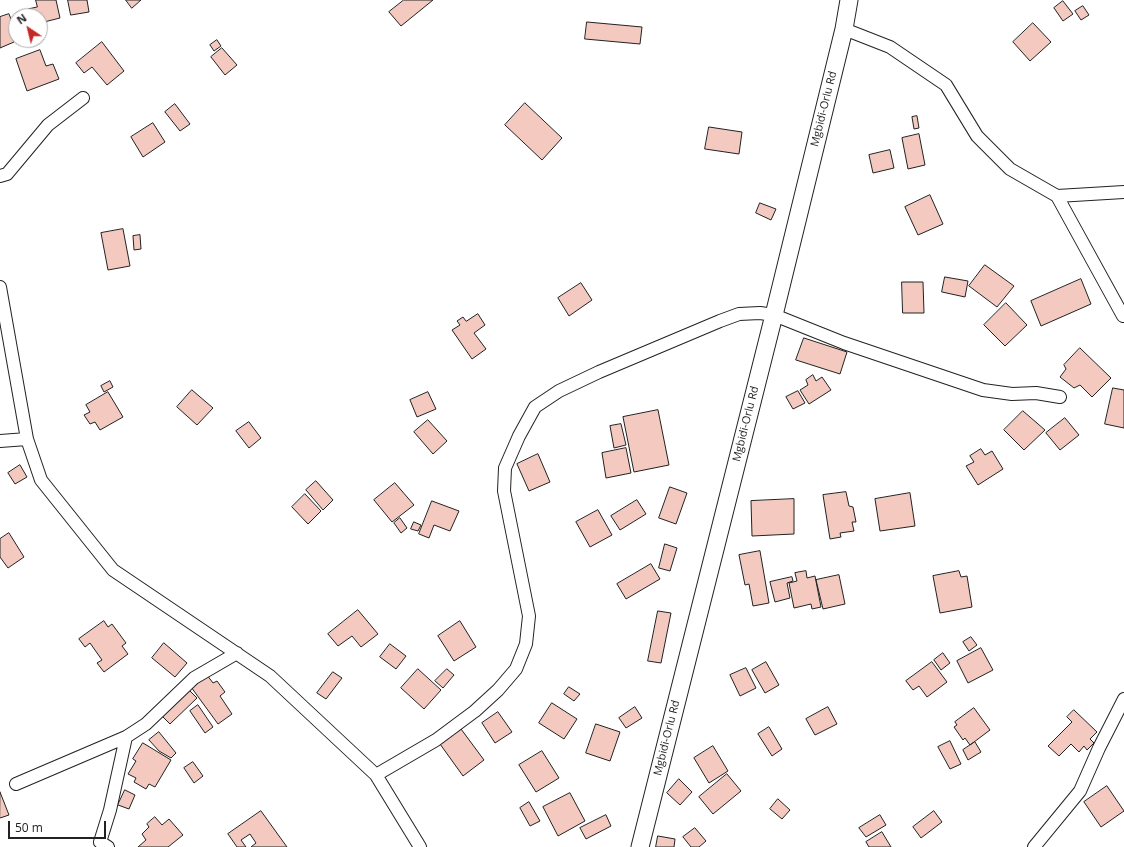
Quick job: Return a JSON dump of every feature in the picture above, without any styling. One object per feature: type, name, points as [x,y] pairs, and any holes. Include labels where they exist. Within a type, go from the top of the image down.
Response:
[{"type":"main road","name":"Mgbidi-Orlu Rd","points":[[640,847],[774,315],[844,29],[849,0]]},
{"type":"street","points":[[844,29],[890,47],[946,85],[977,136],[1010,170],[1057,196],[1123,316]]},
{"type":"street","points":[[0,176],[7,174],[48,125],[83,98]]},
{"type":"street","points":[[1057,196],[1124,192]]},
{"type":"street","points":[[0,286],[27,439],[41,480],[113,570],[270,676],[376,775],[420,847]]},
{"type":"street","points":[[376,775],[436,740],[475,711],[498,690],[516,669],[526,644],[529,616],[504,491],[505,468],[518,436],[535,407],[559,391],[599,372],[720,321],[739,314],[760,314],[774,315],[844,343],[982,390],[1012,394],[1036,393],[1060,397]]},
{"type":"street","points":[[0,441],[27,439]]},
{"type":"street","points":[[16,784],[126,737],[146,724],[194,678],[236,653]]},
{"type":"street","points":[[1034,847],[1080,791],[1099,748],[1124,699]]},
{"type":"street","points":[[108,847],[100,842],[110,810],[126,737]]},
{"type":"building","points":[[36,0],[56,0],[60,18],[48,21],[48,8],[32,8],[37,7]]},
{"type":"building","points":[[68,0],[87,0],[89,12],[71,15]]},
{"type":"building","points":[[126,0],[141,0],[132,8]]},
{"type":"building","points":[[404,0],[433,0],[401,26],[389,12]]},
{"type":"building","points":[[1063,1],[1073,14],[1063,21],[1054,8]]},
{"type":"building","points":[[1083,6],[1089,15],[1081,20],[1075,11]]},
{"type":"building","points":[[8,14],[8,45],[0,48],[0,17]]},
{"type":"building","points":[[587,22],[642,27],[640,44],[585,39]]},
{"type":"building","points":[[1033,23],[1051,42],[1030,61],[1013,42]]},
{"type":"building","points":[[217,40],[221,46],[214,51],[210,45]]},
{"type":"building","points":[[102,42],[124,71],[107,85],[92,67],[84,73],[76,63]]},
{"type":"building","points":[[222,48],[237,65],[225,75],[211,57]]},
{"type":"building","points":[[40,50],[46,66],[53,64],[59,79],[27,91],[16,59]]},
{"type":"building","points":[[525,103],[562,138],[542,160],[505,125]]},
{"type":"building","points":[[175,104],[190,124],[180,131],[165,112]]},
{"type":"building","points":[[917,116],[919,128],[914,129],[912,117]]},
{"type":"building","points":[[153,123],[165,142],[143,157],[131,137]]},
{"type":"building","points":[[709,127],[742,132],[739,154],[705,149]]},
{"type":"building","points":[[919,134],[925,165],[908,169],[902,138]]},
{"type":"building","points":[[890,150],[894,168],[873,173],[869,155]]},
{"type":"building","points":[[930,195],[943,224],[918,235],[905,207]]},
{"type":"building","points":[[760,203],[776,209],[771,220],[756,213]]},
{"type":"building","points":[[123,229],[130,266],[108,270],[101,233]]},
{"type":"building","points":[[140,235],[141,249],[134,250],[133,236]]},
{"type":"building","points":[[985,265],[1014,286],[997,307],[969,286]]},
{"type":"building","points":[[945,277],[968,281],[965,297],[942,292]]},
{"type":"building","points":[[1081,279],[1091,304],[1041,326],[1031,301]]},
{"type":"building","points":[[902,282],[923,282],[924,313],[903,313]]},
{"type":"building","points":[[581,283],[592,300],[569,316],[558,298]]},
{"type":"building","points":[[1006,303],[1027,325],[1005,346],[984,325]]},
{"type":"building","points":[[478,314],[485,325],[474,333],[486,349],[472,359],[452,330],[460,325],[457,321],[463,317],[466,321]]},
{"type":"building","points":[[804,338],[847,352],[840,374],[796,360]]},
{"type":"building","points":[[1080,348],[1111,378],[1092,397],[1080,385],[1074,388],[1060,377],[1066,369],[1064,365]]},
{"type":"building","points":[[813,375],[816,381],[822,377],[831,390],[809,404],[800,390],[808,385],[806,380]]},
{"type":"building","points":[[110,381],[113,387],[104,392],[101,386]]},
{"type":"building","points":[[1113,388],[1124,390],[1124,428],[1105,424]]},
{"type":"building","points":[[192,390],[213,408],[197,425],[177,407]]},
{"type":"building","points":[[798,391],[805,403],[793,409],[786,397]]},
{"type":"building","points":[[108,392],[123,417],[100,430],[95,422],[90,424],[84,415],[90,412],[86,405]]},
{"type":"building","points":[[428,392],[436,409],[417,417],[410,400]]},
{"type":"building","points":[[658,410],[669,465],[634,472],[623,417]]},
{"type":"building","points":[[1023,411],[1045,430],[1024,450],[1004,430]]},
{"type":"building","points":[[1065,418],[1079,435],[1060,450],[1046,433]]},
{"type":"building","points":[[428,420],[447,441],[433,454],[414,432]]},
{"type":"building","points":[[249,422],[261,438],[249,448],[236,431]]},
{"type":"building","points":[[621,424],[626,445],[614,448],[610,426]]},
{"type":"building","points":[[626,448],[631,473],[606,478],[602,453]]},
{"type":"building","points":[[981,449],[985,455],[992,451],[1003,469],[978,485],[966,466],[974,462],[970,456]]},
{"type":"building","points":[[538,454],[550,482],[529,491],[517,464]]},
{"type":"building","points":[[20,465],[27,477],[15,484],[8,473]]},
{"type":"building","points":[[316,481],[333,500],[323,510],[306,490]]},
{"type":"building","points":[[395,483],[414,505],[392,522],[374,500]]},
{"type":"building","points":[[670,487],[687,493],[676,524],[659,518]]},
{"type":"building","points":[[846,492],[849,506],[853,507],[856,522],[852,522],[854,531],[840,533],[841,537],[830,539],[823,495]]},
{"type":"building","points":[[910,493],[915,526],[880,531],[875,499]]},
{"type":"building","points":[[305,494],[321,511],[308,524],[292,507]]},
{"type":"building","points":[[794,499],[794,534],[752,536],[751,501]]},
{"type":"building","points":[[637,500],[646,514],[620,530],[611,516]]},
{"type":"building","points":[[432,501],[459,511],[450,531],[434,525],[429,538],[419,534]]},
{"type":"building","points":[[598,510],[612,535],[590,547],[576,522]]},
{"type":"building","points":[[400,518],[407,528],[401,533],[394,523]]},
{"type":"building","points":[[414,522],[421,525],[418,531],[411,529]]},
{"type":"building","points":[[9,533],[24,557],[8,568],[0,557],[0,539]]},
{"type":"building","points":[[665,544],[677,548],[670,571],[659,568]]},
{"type":"building","points":[[760,551],[769,603],[753,606],[749,584],[745,585],[739,555]]},
{"type":"building","points":[[651,564],[660,579],[626,599],[617,584]]},
{"type":"building","points":[[806,571],[807,578],[815,576],[821,607],[812,609],[811,604],[794,608],[789,583],[797,581],[795,573]]},
{"type":"building","points":[[959,571],[961,577],[967,576],[972,607],[940,613],[933,576]]},
{"type":"building","points":[[839,575],[845,604],[823,609],[816,580]]},
{"type":"building","points":[[792,577],[793,581],[787,583],[790,598],[775,602],[770,582]]},
{"type":"building","points":[[358,610],[378,634],[361,647],[352,636],[338,646],[328,634]]},
{"type":"building","points":[[658,611],[671,613],[661,663],[648,661]]},
{"type":"building","points":[[104,621],[108,627],[112,624],[126,643],[122,646],[128,654],[104,672],[97,663],[102,660],[90,643],[85,647],[79,639]]},
{"type":"building","points":[[460,621],[476,647],[454,661],[438,636]]},
{"type":"building","points":[[971,637],[977,645],[969,651],[963,642]]},
{"type":"building","points":[[164,643],[187,663],[175,677],[152,658]]},
{"type":"building","points":[[390,644],[406,656],[396,669],[380,657]]},
{"type":"building","points":[[981,648],[993,670],[968,683],[957,661]]},
{"type":"building","points":[[943,653],[950,663],[941,670],[934,660]]},
{"type":"building","points":[[766,662],[779,685],[765,693],[752,670]]},
{"type":"building","points":[[932,662],[947,682],[927,697],[919,686],[913,690],[906,681]]},
{"type":"building","points":[[746,668],[756,688],[740,696],[730,675]]},
{"type":"building","points":[[418,669],[441,690],[424,709],[401,688]]},
{"type":"building","points":[[447,669],[454,675],[443,688],[435,681]]},
{"type":"building","points":[[333,672],[342,678],[326,699],[317,693]]},
{"type":"building","points":[[207,675],[213,683],[217,681],[225,692],[220,696],[232,714],[218,724],[191,687]]},
{"type":"building","points":[[569,687],[580,694],[574,701],[564,694]]},
{"type":"building","points":[[189,690],[197,698],[170,724],[162,716]]},
{"type":"building","points":[[552,703],[577,719],[564,739],[539,723]]},
{"type":"building","points":[[198,705],[213,727],[205,733],[190,711]]},
{"type":"building","points":[[635,707],[642,718],[626,728],[619,718]]},
{"type":"building","points":[[828,707],[837,724],[815,735],[806,719]]},
{"type":"building","points":[[974,708],[990,730],[970,745],[965,738],[963,740],[954,727],[957,725],[955,722]]},
{"type":"building","points":[[1074,710],[1097,732],[1090,739],[1094,743],[1087,750],[1084,746],[1079,752],[1071,744],[1059,756],[1048,746],[1072,722],[1067,717]]},
{"type":"building","points":[[498,712],[512,732],[495,743],[482,723]]},
{"type":"building","points":[[596,724],[620,732],[610,761],[586,753]]},
{"type":"building","points":[[769,727],[782,749],[772,756],[758,734]]},
{"type":"building","points":[[461,729],[484,760],[463,776],[440,744]]},
{"type":"building","points":[[159,732],[176,753],[171,758],[159,751],[149,740]]},
{"type":"building","points":[[950,741],[961,764],[950,769],[938,747]]},
{"type":"building","points":[[975,742],[981,752],[968,760],[963,750]]},
{"type":"building","points":[[143,743],[171,760],[155,787],[149,784],[146,789],[134,782],[136,778],[128,774],[136,761],[133,759]]},
{"type":"building","points":[[713,746],[728,771],[709,783],[694,758]]},
{"type":"building","points":[[542,751],[559,778],[536,792],[519,765]]},
{"type":"building","points":[[193,762],[203,776],[194,783],[184,768]]},
{"type":"building","points":[[727,774],[741,791],[713,814],[699,797]]},
{"type":"building","points":[[679,779],[692,792],[680,805],[667,793]]},
{"type":"building","points":[[1107,786],[1124,811],[1101,827],[1084,802]]},
{"type":"building","points":[[125,790],[135,795],[129,809],[118,805]]},
{"type":"building","points":[[0,792],[9,815],[0,818]]},
{"type":"building","points":[[570,793],[585,821],[558,836],[543,807]]},
{"type":"building","points":[[778,799],[790,810],[782,819],[770,809]]},
{"type":"building","points":[[529,802],[540,821],[530,826],[520,808]]},
{"type":"building","points":[[261,811],[287,847],[251,847],[256,843],[250,834],[241,840],[246,847],[237,847],[228,834]]},
{"type":"building","points":[[934,811],[942,822],[921,838],[913,827]]},
{"type":"building","points":[[606,815],[611,826],[586,839],[580,828]]},
{"type":"building","points":[[880,815],[886,825],[866,837],[859,828]]},
{"type":"building","points":[[155,817],[162,825],[169,819],[183,835],[168,847],[138,847],[146,840],[142,834],[149,827],[147,824]]},
{"type":"building","points":[[695,828],[706,841],[699,847],[691,847],[683,837]]},
{"type":"building","points":[[882,832],[891,847],[869,847],[866,842]]},
{"type":"building","points":[[658,836],[675,839],[674,847],[656,847]]}]
